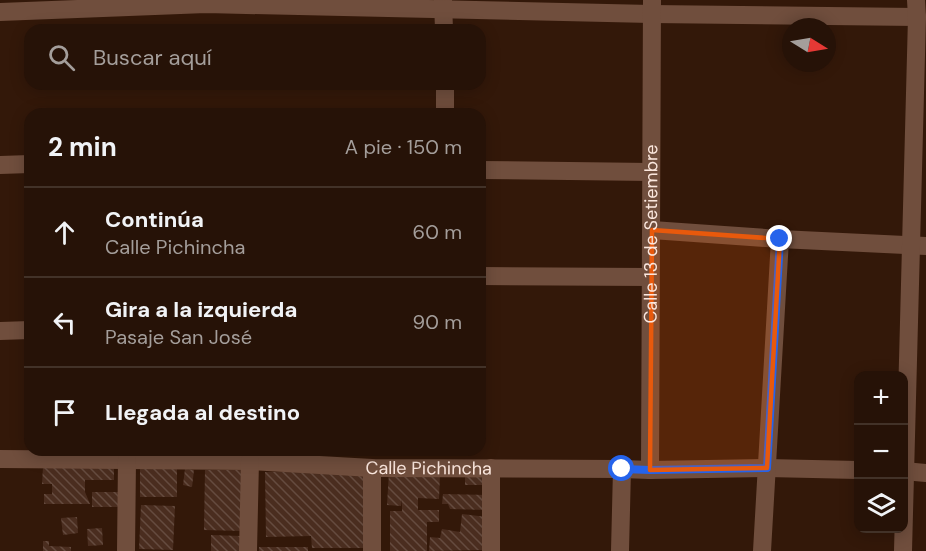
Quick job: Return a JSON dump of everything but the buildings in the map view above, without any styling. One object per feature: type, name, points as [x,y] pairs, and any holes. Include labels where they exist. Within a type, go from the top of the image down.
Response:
[{"type":"street","points":[[0,12],[206,4],[916,9],[918,246],[907,425]]},
{"type":"street","points":[[443,4],[444,24]]},
{"type":"street","name":"Calle 13 de Setiembre","points":[[650,470],[651,7]]},
{"type":"street","points":[[445,90],[445,108]]},
{"type":"street","points":[[0,165],[24,164]]},
{"type":"street","points":[[486,170],[651,172]]},
{"type":"street","points":[[652,230],[918,246]]},
{"type":"street","points":[[762,551],[780,239]]},
{"type":"street","points":[[486,276],[650,277]]},
{"type":"street","points":[[0,332],[24,330]]},
{"type":"street","name":"Calle Pichincha","points":[[0,459],[250,461],[372,468],[450,459],[491,468],[854,470]]},
{"type":"street","points":[[126,551],[127,460]]},
{"type":"street","points":[[248,551],[250,461]]},
{"type":"street","points":[[372,468],[372,551]]},
{"type":"street","points":[[491,468],[491,551]]},
{"type":"street","points":[[620,551],[622,469]]},
{"type":"street","points":[[908,471],[926,473]]},
{"type":"street","points":[[903,551],[904,479]]},
{"type":"highlighted area","points":[[652,230],[780,239],[767,468],[650,470]]},
{"type":"route","points":[[622,469],[767,468],[780,239]]}]
